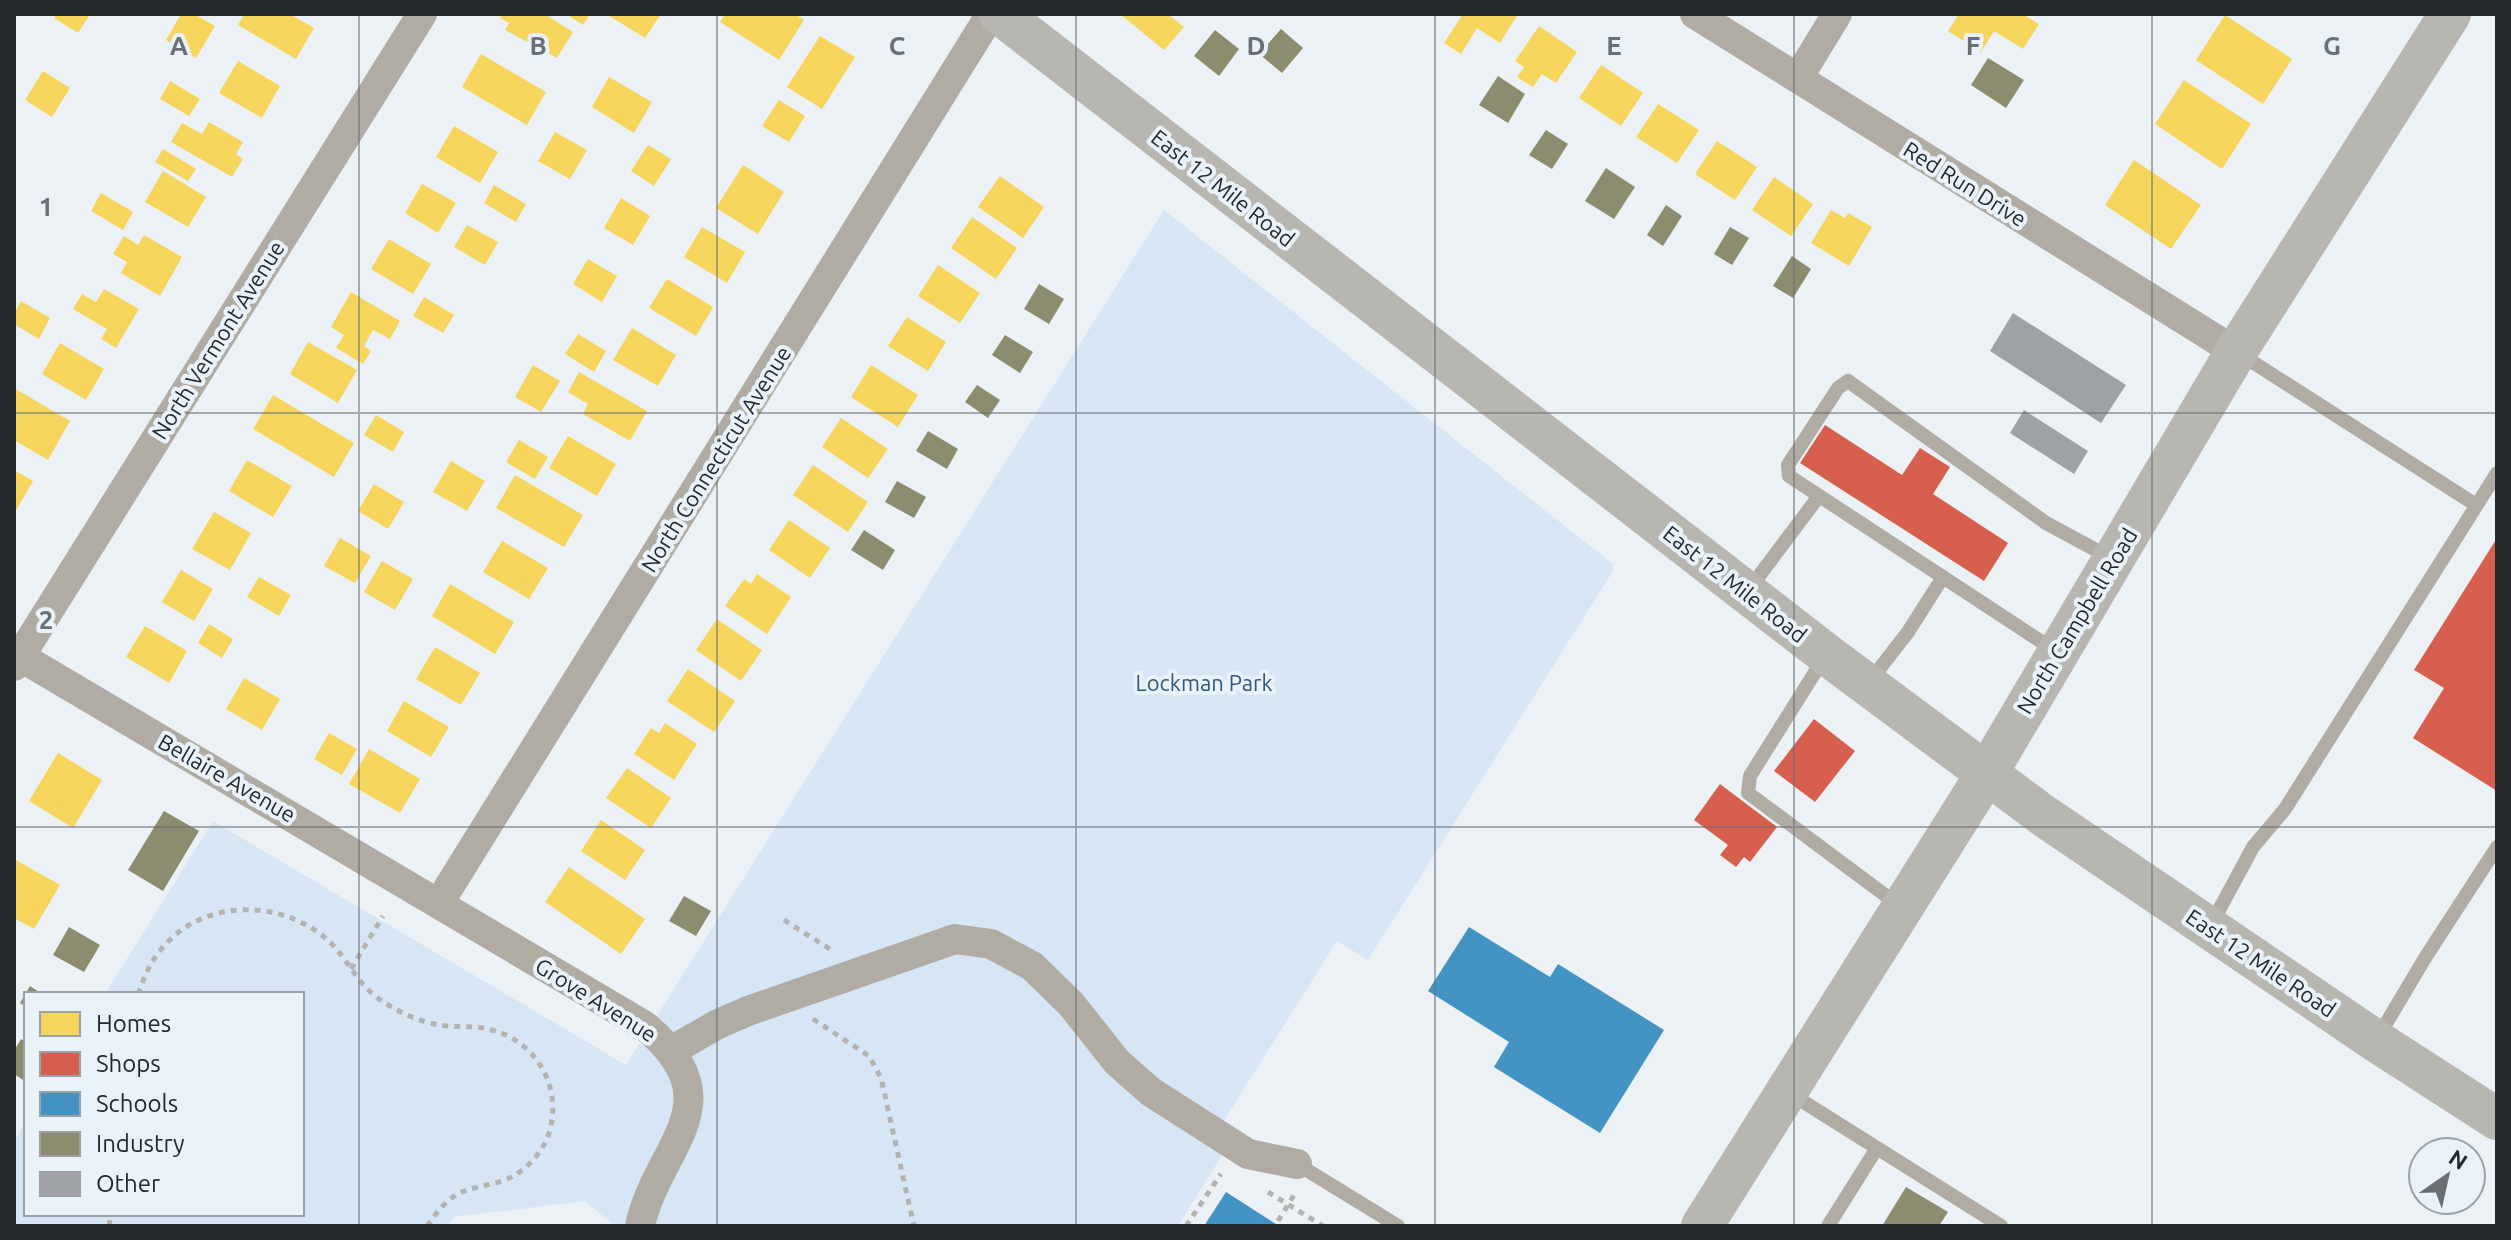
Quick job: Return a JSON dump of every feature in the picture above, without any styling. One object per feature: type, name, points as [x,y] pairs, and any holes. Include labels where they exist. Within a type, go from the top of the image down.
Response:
[{"type":"main road","name":"East 12 Mile Road","points":[[1000,14],[1746,593],[2044,816],[2376,1041],[2497,1119]]},
{"type":"main road","name":"North Campbell Road","points":[[1708,1224],[1987,773],[2236,352],[2450,14]]},
{"type":"street","name":"North Vermont Avenue","points":[[16,659],[422,14]]},
{"type":"street","name":"North Connecticut Avenue","points":[[439,903],[991,14]]},
{"type":"street","name":"Red Run Drive","points":[[1695,14],[2236,352]]},
{"type":"street","points":[[1798,78],[1837,14]]},
{"type":"street","name":"Bellaire Avenue","points":[[16,659],[439,903]]},
{"type":"street","name":"Grove Avenue","points":[[439,903],[645,1026],[671,1051],[684,1079],[688,1107],[686,1121],[677,1144],[645,1201],[640,1226]]},
{"type":"street","points":[[671,1051],[718,1024],[955,939],[991,944],[1032,966],[1071,1004],[1117,1062],[1151,1092],[1248,1154],[1297,1164]]},
{"type":"lane","points":[[2236,352],[2476,505]]},
{"type":"lane","points":[[2058,653],[1789,476],[1788,465],[1838,388],[1848,381],[2046,523],[2114,559]]},
{"type":"lane","points":[[2209,927],[2253,847],[2285,809],[2497,473]]},
{"type":"lane","points":[[1746,593],[1819,496]]},
{"type":"lane","points":[[1867,685],[1908,632],[1943,577]]},
{"type":"lane","points":[[1826,654],[1750,776],[1748,793],[1903,908]]},
{"type":"lane","points":[[2376,1041],[2497,847]]},
{"type":"lane","points":[[1787,1092],[2001,1226]]},
{"type":"lane","points":[[1828,1226],[1877,1148]]},
{"type":"lane","points":[[1297,1164],[1398,1226]]},
{"type":"path","points":[[139,992],[153,961],[179,933],[216,913],[237,909],[276,912],[309,926],[325,937],[378,998],[414,1018],[437,1025],[485,1028],[506,1034],[525,1046],[540,1062],[550,1083],[553,1106],[550,1130],[533,1160],[520,1172],[454,1196],[427,1226]]},
{"type":"path","points":[[351,969],[383,916]]},
{"type":"path","points":[[784,920],[864,971]]},
{"type":"path","points":[[782,999],[869,1056],[881,1078],[914,1226]]},
{"type":"path","points":[[1186,1226],[1238,1147]]},
{"type":"path","points":[[1264,1189],[1323,1226]]},
{"type":"green space","name":"Lockman Park","points":[[1164,210],[1613,564],[1613,571],[1368,960],[1337,941],[1223,1122],[1221,1157],[1178,1226],[615,1226],[585,1201],[454,1217],[447,1226],[14,1226],[14,1141],[24,1124],[24,1216],[304,1216],[304,992],[106,992],[213,821],[626,1065]]},
{"type":"building: Homes","points":[[57,14],[89,16],[78,33],[54,18]]},
{"type":"building: Homes","points":[[181,14],[194,14],[215,26],[196,58],[166,40]]},
{"type":"building: Homes","points":[[244,14],[290,14],[314,28],[296,59],[238,25]]},
{"type":"building: Homes","points":[[502,14],[550,14],[549,17],[573,32],[557,58],[505,30],[509,23],[500,18]]},
{"type":"building: Homes","points":[[566,14],[590,14],[583,25]]},
{"type":"building: Homes","points":[[606,14],[661,14],[645,38]]},
{"type":"building: Homes","points":[[725,14],[795,14],[804,20],[779,60],[720,22]]},
{"type":"building: Homes","points":[[1120,14],[1168,14],[1184,27],[1164,50]]},
{"type":"building: Homes","points":[[1463,14],[1518,14],[1500,43],[1477,28],[1461,54],[1444,43]]},
{"type":"building: Homes","points":[[1959,14],[2022,14],[2039,24],[2023,49],[1994,31],[1981,52],[1948,31]]},
{"type":"building: Homes","points":[[2225,15],[2292,59],[2263,104],[2196,60]]},
{"type":"building: Homes","points":[[1539,26],[1577,52],[1556,83],[1542,74],[1533,87],[1517,77],[1524,67],[1515,61]]},
{"type":"building: Homes","points":[[820,36],[855,57],[822,109],[787,87]]},
{"type":"building: Homes","points":[[481,54],[546,92],[527,125],[462,87]]},
{"type":"building: Homes","points":[[238,61],[280,86],[262,118],[219,93]]},
{"type":"building: Homes","points":[[1601,65],[1643,93],[1621,126],[1579,98]]},
{"type":"building: Homes","points":[[43,71],[70,88],[52,117],[25,100]]},
{"type":"building: Homes","points":[[609,77],[652,102],[634,133],[592,107]]},
{"type":"building: Homes","points":[[2184,80],[2251,124],[2222,169],[2155,124]]},
{"type":"building: Homes","points":[[170,81],[200,99],[189,116],[160,99]]},
{"type":"building: Homes","points":[[779,100],[805,116],[789,142],[762,126]]},
{"type":"building: Homes","points":[[1658,104],[1699,130],[1677,163],[1636,137]]},
{"type":"building: Homes","points":[[209,122],[243,142],[236,154],[243,159],[232,177],[171,142],[182,123],[202,134]]},
{"type":"building: Homes","points":[[454,126],[498,152],[480,183],[436,157]]},
{"type":"building: Homes","points":[[555,132],[587,150],[570,179],[538,161]]},
{"type":"building: Homes","points":[[1717,141],[1757,167],[1735,200],[1695,174]]},
{"type":"building: Homes","points":[[648,145],[671,159],[654,186],[631,171]]},
{"type":"building: Homes","points":[[163,149],[196,169],[188,181],[155,162]]},
{"type":"building: Homes","points":[[2134,160],[2201,205],[2171,249],[2105,205]]},
{"type":"building: Homes","points":[[743,165],[784,192],[758,234],[716,208]]},
{"type":"building: Homes","points":[[163,171],[206,197],[188,227],[145,202]]},
{"type":"building: Homes","points":[[1000,176],[1044,207],[1023,238],[978,207]]},
{"type":"building: Homes","points":[[1774,177],[1813,204],[1791,236],[1752,210]]},
{"type":"building: Homes","points":[[422,184],[456,203],[438,233],[405,213]]},
{"type":"building: Homes","points":[[494,185],[526,204],[516,222],[484,203]]},
{"type":"building: Homes","points":[[101,193],[133,212],[123,230],[91,211]]},
{"type":"building: Homes","points":[[621,198],[650,216],[633,245],[604,228]]},
{"type":"building: Homes","points":[[1831,210],[1845,218],[1848,213],[1872,227],[1849,266],[1811,243]]},
{"type":"building: Homes","points":[[972,217],[1017,248],[996,279],[951,248]]},
{"type":"building: Homes","points":[[467,225],[498,242],[485,265],[454,247]]},
{"type":"building: Homes","points":[[702,227],[745,252],[727,283],[684,257]]},
{"type":"building: Homes","points":[[144,235],[182,257],[160,296],[121,273],[127,262],[113,254],[124,236],[138,245]]},
{"type":"building: Homes","points":[[389,239],[431,264],[413,294],[371,269]]},
{"type":"building: Homes","points":[[588,259],[617,276],[602,302],[573,284]]},
{"type":"building: Homes","points":[[938,265],[980,293],[960,323],[918,296]]},
{"type":"building: Homes","points":[[667,279],[713,307],[696,336],[649,308]]},
{"type":"building: Homes","points":[[104,289],[139,309],[116,348],[101,339],[107,329],[73,309],[82,294],[96,302]]},
{"type":"building: Homes","points":[[351,292],[400,321],[390,339],[373,330],[364,346],[371,351],[363,364],[336,348],[344,335],[331,327]]},
{"type":"building: Homes","points":[[424,297],[454,315],[443,333],[413,316]]},
{"type":"building: Homes","points":[[21,301],[50,318],[39,339],[14,324],[14,314]]},
{"type":"building: Homes","points":[[907,317],[946,342],[928,371],[888,346]]},
{"type":"building: Homes","points":[[632,328],[676,355],[658,386],[613,360]]},
{"type":"building: Homes","points":[[578,334],[606,351],[594,372],[565,354]]},
{"type":"building: Homes","points":[[308,342],[357,370],[338,403],[290,374]]},
{"type":"building: Homes","points":[[60,343],[104,369],[86,400],[42,374]]},
{"type":"building: Homes","points":[[533,365],[560,381],[541,412],[515,397]]},
{"type":"building: Homes","points":[[871,365],[918,395],[898,427],[851,397]]},
{"type":"building: Homes","points":[[579,372],[647,411],[630,441],[583,414],[588,404],[568,392]]},
{"type":"building: Homes","points":[[14,388],[70,421],[48,460],[14,440]]},
{"type":"building: Homes","points":[[273,395],[354,443],[334,477],[253,429]]},
{"type":"building: Homes","points":[[376,415],[404,432],[393,452],[364,435]]},
{"type":"building: Homes","points":[[841,418],[888,449],[868,478],[822,447]]},
{"type":"building: Homes","points":[[568,436],[616,464],[597,496],[549,468]]},
{"type":"building: Homes","points":[[519,440],[548,457],[535,479],[506,462]]},
{"type":"building: Homes","points":[[247,460],[292,486],[273,517],[229,491]]},
{"type":"building: Homes","points":[[451,461],[485,481],[467,511],[433,492]]},
{"type":"building: Homes","points":[[813,465],[868,502],[848,532],[793,495]]},
{"type":"building: Homes","points":[[14,470],[33,481],[14,514]]},
{"type":"building: Homes","points":[[515,475],[583,515],[564,547],[496,508]]},
{"type":"building: Homes","points":[[374,484],[404,502],[388,529],[358,511]]},
{"type":"building: Homes","points":[[214,512],[251,533],[230,570],[192,549]]},
{"type":"building: Homes","points":[[789,520],[830,548],[810,578],[769,550]]},
{"type":"building: Homes","points":[[340,538],[371,556],[355,583],[324,566]]},
{"type":"building: Homes","points":[[502,541],[548,568],[529,599],[483,572]]},
{"type":"building: Homes","points":[[382,561],[413,579],[395,610],[364,592]]},
{"type":"building: Homes","points":[[181,570],[213,589],[194,621],[162,602]]},
{"type":"building: Homes","points":[[757,574],[791,597],[767,634],[725,606],[744,579],[751,584]]},
{"type":"building: Homes","points":[[259,577],[291,595],[279,616],[247,597]]},
{"type":"building: Homes","points":[[450,584],[514,622],[495,654],[432,616]]},
{"type":"building: Homes","points":[[717,619],[762,650],[741,681],[696,650]]},
{"type":"building: Homes","points":[[209,624],[233,639],[222,658],[198,643]]},
{"type":"building: Homes","points":[[145,626],[187,651],[169,683],[126,657]]},
{"type":"building: Homes","points":[[435,647],[480,673],[461,705],[416,679]]},
{"type":"building: Homes","points":[[688,669],[735,701],[714,732],[667,701]]},
{"type":"building: Homes","points":[[244,678],[280,699],[262,730],[226,709]]},
{"type":"building: Homes","points":[[404,701],[449,727],[431,757],[387,731]]},
{"type":"building: Homes","points":[[665,723],[697,744],[674,780],[634,754],[651,728],[659,733]]},
{"type":"building: Homes","points":[[329,733],[357,749],[342,775],[314,759]]},
{"type":"building: Homes","points":[[369,749],[420,779],[400,813],[349,784]]},
{"type":"building: Homes","points":[[58,753],[102,780],[73,828],[29,801]]},
{"type":"building: Homes","points":[[627,768],[671,798],[651,828],[606,798]]},
{"type":"building: Homes","points":[[601,820],[645,850],[625,880],[581,851]]},
{"type":"building: Homes","points":[[14,859],[60,885],[34,929],[14,918]]},
{"type":"building: Homes","points":[[569,867],[645,919],[621,954],[545,902]]},
{"type":"building: Shops","points":[[1825,425],[1902,475],[1920,448],[1950,467],[1933,494],[2008,543],[1984,581],[1800,463]]},
{"type":"building: Shops","points":[[2497,538],[2497,791],[2413,738],[2444,688],[2414,670]]},
{"type":"building: Shops","points":[[1814,719],[1855,751],[1815,802],[1774,771]]},
{"type":"building: Shops","points":[[1720,784],[1777,827],[1750,862],[1744,857],[1736,867],[1720,855],[1728,845],[1694,820]]},
{"type":"building: Schools","points":[[1469,927],[1550,977],[1558,964],[1664,1030],[1600,1133],[1494,1067],[1509,1042],[1428,991]]},
{"type":"building: Schools","points":[[1226,1192],[1279,1226],[1204,1226]]},
{"type":"building: Industry","points":[[1281,29],[1303,48],[1282,73],[1259,54]]},
{"type":"building: Industry","points":[[1215,30],[1239,49],[1219,76],[1194,56]]},
{"type":"building: Industry","points":[[1988,58],[2024,80],[2006,108],[1971,85]]},
{"type":"building: Industry","points":[[1498,76],[1525,94],[1508,123],[1479,105]]},
{"type":"building: Industry","points":[[1546,130],[1568,144],[1552,169],[1529,155]]},
{"type":"building: Industry","points":[[1606,168],[1635,187],[1614,219],[1585,201]]},
{"type":"building: Industry","points":[[1666,205],[1682,216],[1663,246],[1647,235]]},
{"type":"building: Industry","points":[[1730,227],[1749,238],[1732,265],[1714,254]]},
{"type":"building: Industry","points":[[1792,256],[1811,269],[1793,298],[1773,286]]},
{"type":"building: Industry","points":[[1039,284],[1064,299],[1049,324],[1024,309]]},
{"type":"building: Industry","points":[[1005,335],[1033,352],[1020,373],[992,355]]},
{"type":"building: Industry","points":[[977,385],[1000,400],[988,418],[965,402]]},
{"type":"building: Industry","points":[[928,431],[958,449],[947,469],[916,451]]},
{"type":"building: Industry","points":[[897,481],[926,497],[914,518],[885,502]]},
{"type":"building: Industry","points":[[864,530],[895,550],[883,570],[851,550]]},
{"type":"building: Industry","points":[[164,811],[199,831],[163,891],[128,870]]},
{"type":"building: Industry","points":[[684,896],[711,911],[696,936],[669,921]]},
{"type":"building: Industry","points":[[69,927],[100,945],[84,972],[53,955]]},
{"type":"building: Industry","points":[[21,1039],[24,1041],[24,1081],[14,1074],[14,1051]]},
{"type":"building: Industry","points":[[1906,1187],[1948,1212],[1939,1226],[1882,1226]]},
{"type":"building: Other","points":[[2013,313],[2126,385],[2101,423],[1990,351]]},
{"type":"building: Other","points":[[2024,410],[2088,451],[2074,474],[2010,433]]}]
